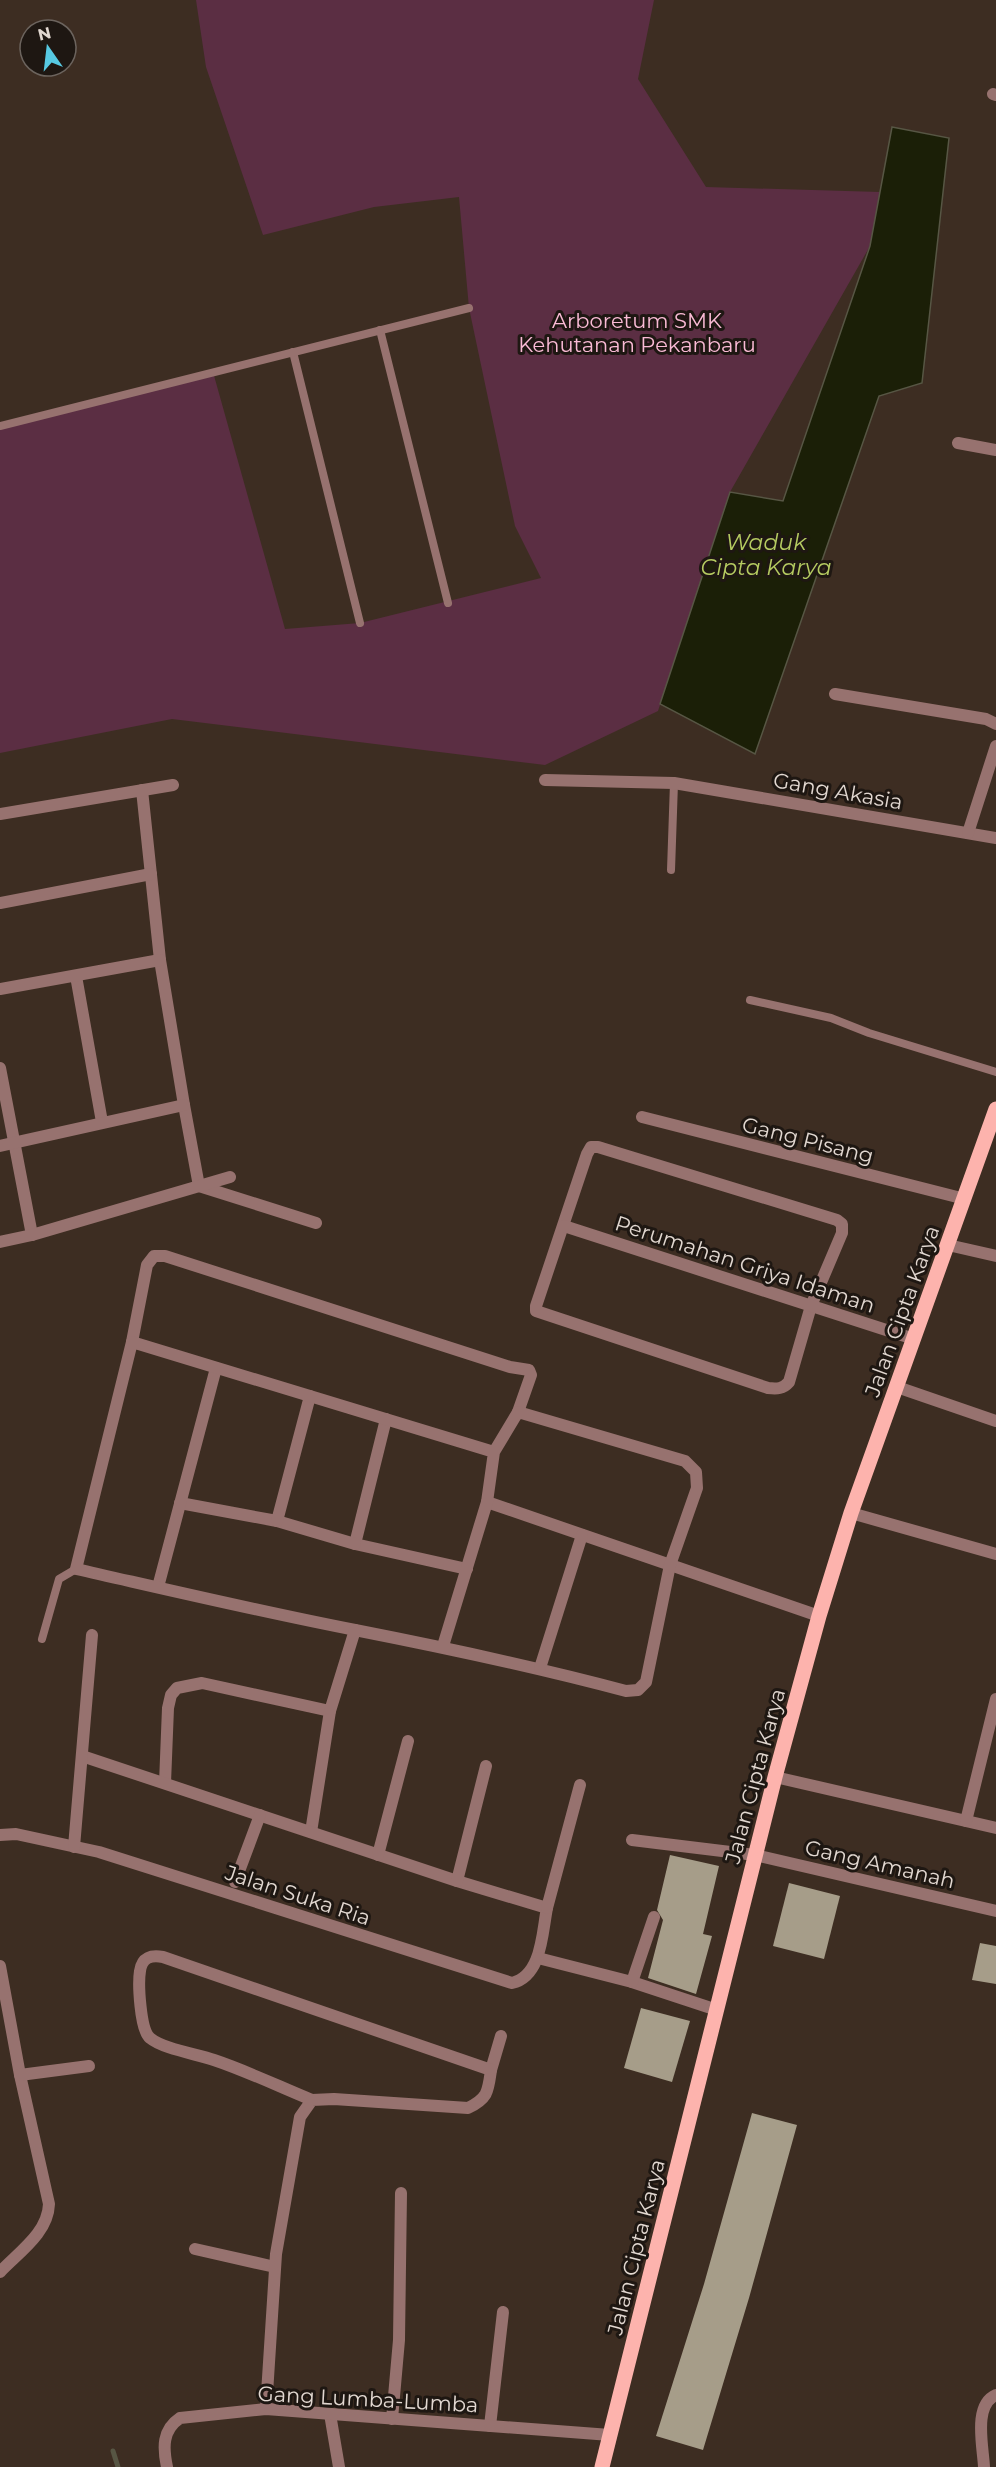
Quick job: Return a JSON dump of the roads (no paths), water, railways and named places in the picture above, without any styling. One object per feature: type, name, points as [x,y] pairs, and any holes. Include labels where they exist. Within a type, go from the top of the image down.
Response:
[{"type":"main road","name":"Jalan Cipta Karya","points":[[602,2467],[774,1777],[819,1616],[851,1513],[996,1109]]},
{"type":"street","points":[[958,443],[996,450]]},
{"type":"street","points":[[835,694],[986,719],[996,724]]},
{"type":"street","points":[[968,833],[996,746]]},
{"type":"street","name":"Gang Akasia","points":[[545,780],[674,783],[996,838]]},
{"type":"street","points":[[0,814],[173,785]]},
{"type":"street","points":[[142,790],[160,960],[200,1186]]},
{"type":"street","points":[[0,903],[151,874]]},
{"type":"street","points":[[0,989],[160,960]]},
{"type":"street","points":[[76,976],[102,1122]]},
{"type":"street","points":[[0,1068],[32,1234]]},
{"type":"street","points":[[0,1146],[184,1105]]},
{"type":"street","name":"Gang Pisang","points":[[642,1117],[965,1199]]},
{"type":"street","points":[[591,1147],[598,1147],[837,1220],[842,1224],[843,1233],[811,1306],[789,1382],[779,1389],[768,1388],[536,1311],[591,1147]]},
{"type":"street","points":[[0,1242],[230,1177]]},
{"type":"street","points":[[200,1186],[316,1223]]},
{"type":"street","name":"Perumahan Griya Idaman","points":[[564,1226],[914,1339]]},
{"type":"street","points":[[948,1245],[996,1256]]},
{"type":"street","points":[[443,1646],[487,1502],[494,1452],[518,1412],[531,1375],[529,1370],[510,1366],[165,1256],[154,1256],[147,1265],[132,1342],[76,1569],[355,1630],[443,1646],[626,1691],[638,1690],[646,1682],[670,1565],[697,1488],[696,1472],[685,1461],[518,1412]]},
{"type":"street","points":[[132,1342],[494,1452]]},
{"type":"street","points":[[158,1587],[216,1368]]},
{"type":"street","points":[[897,1387],[996,1421]]},
{"type":"street","points":[[276,1521],[310,1396]]},
{"type":"street","points":[[355,1544],[386,1419]]},
{"type":"street","points":[[487,1502],[819,1616]]},
{"type":"street","points":[[180,1503],[276,1521],[355,1544],[467,1569]]},
{"type":"street","points":[[851,1513],[996,1554]]},
{"type":"street","points":[[540,1668],[582,1535]]},
{"type":"street","points":[[311,1832],[330,1711],[355,1630]]},
{"type":"street","points":[[73,1846],[92,1635]]},
{"type":"street","points":[[165,1784],[168,1708],[171,1695],[177,1688],[202,1683],[330,1711]]},
{"type":"street","points":[[966,1821],[996,1699]]},
{"type":"street","points":[[378,1855],[408,1741]]},
{"type":"street","points":[[82,1756],[457,1881],[547,1908]]},
{"type":"street","points":[[457,1881],[486,1766]]},
{"type":"street","points":[[774,1777],[996,1828]]},
{"type":"street","points":[[579,1785],[547,1908],[538,1958],[632,1982],[717,2010]]},
{"type":"street","points":[[235,1882],[260,1815]]},
{"type":"street","name":"Jalan Suka Ria","points":[[0,1835],[16,1834],[99,1852],[512,1983],[523,1979],[538,1958]]},
{"type":"street","name":"Gang Amanah","points":[[632,1840],[755,1854],[996,1911]]},
{"type":"street","points":[[632,1982],[654,1917]]},
{"type":"street","points":[[491,2070],[163,1957],[148,1957],[141,1963],[139,1973],[143,2024],[149,2037],[312,2100],[334,2099],[468,2108],[483,2100],[489,2089],[491,2070],[501,2036]]},
{"type":"street","points":[[0,1966],[20,2075],[49,2204],[44,2226],[0,2272]]},
{"type":"street","points":[[20,2075],[88,2066]]},
{"type":"street","points":[[266,2409],[275,2267],[300,2117],[312,2100]]},
{"type":"street","points":[[392,2419],[399,2340],[401,2193]]},
{"type":"street","points":[[195,2249],[275,2267]]},
{"type":"street","points":[[490,2426],[503,2312]]},
{"type":"street","points":[[984,2467],[982,2424],[984,2407],[988,2398],[996,2395]]},
{"type":"street","name":"Gang Lumba-Lumba","points":[[167,2467],[164,2438],[170,2425],[180,2418],[266,2409],[610,2434]]},
{"type":"street","points":[[330,2414],[339,2467]]},
{"type":"lane","points":[[0,426],[469,308]]},
{"type":"lane","points":[[380,330],[448,603]]},
{"type":"lane","points":[[293,352],[360,623]]},
{"type":"lane","points":[[671,870],[674,783]]},
{"type":"lane","points":[[750,1000],[831,1018],[869,1033],[996,1071]]},
{"type":"lane","points":[[42,1639],[59,1579],[76,1569]]},
{"type":"water","name":"Waduk Cipta Karya","points":[[892,127],[949,138],[922,383],[879,396],[755,754],[660,704],[730,492],[783,501],[870,246]]},
{"type":"waterway","points":[[113,2451],[118,2467]]},
{"type":"park label","name":"Arboretum SMK Kehutanan Pekanbaru","points":[[637,332]]}]
